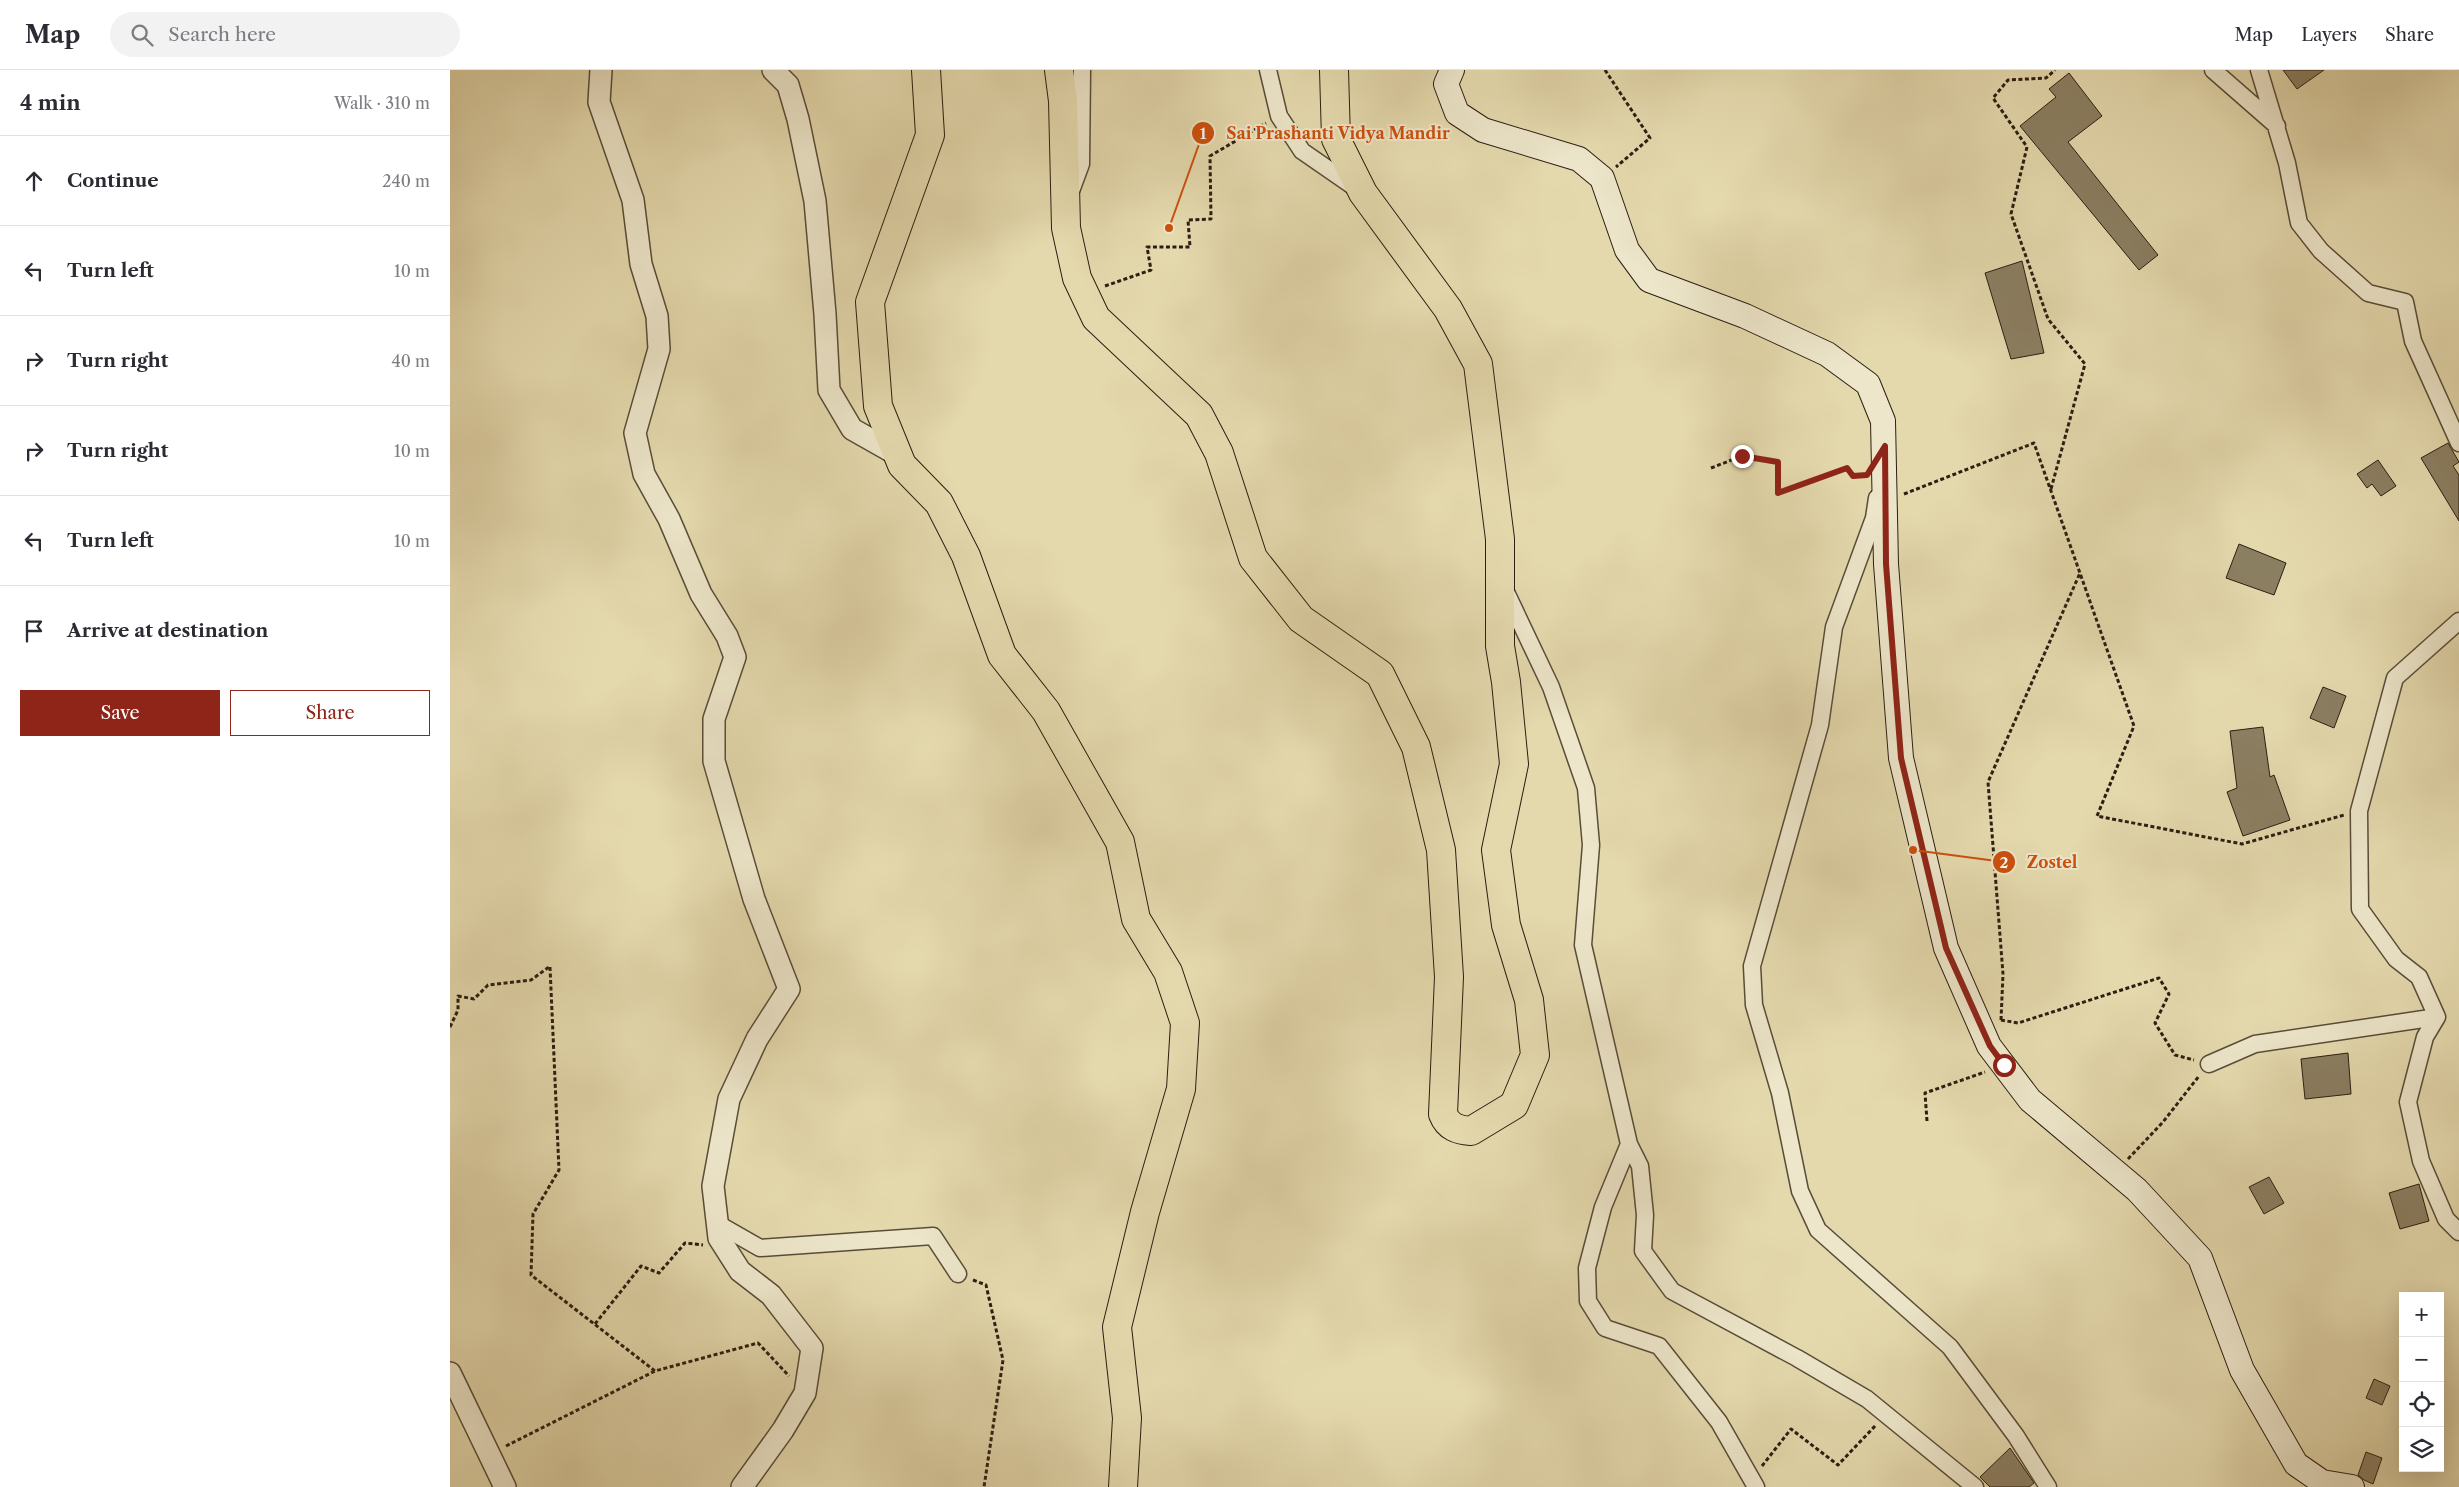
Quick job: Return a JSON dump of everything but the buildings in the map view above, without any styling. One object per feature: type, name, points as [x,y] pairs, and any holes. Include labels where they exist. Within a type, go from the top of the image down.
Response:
[{"type":"highway","points":[[926,70],[930,135],[870,302],[878,406],[902,465],[939,503],[966,556],[1002,655],[1046,711],[1120,842],[1136,919],[1168,972],[1186,1023],[1181,1089],[1145,1212],[1117,1327],[1127,1418],[1123,1487]]},
{"type":"highway","points":[[1060,70],[1063,101],[1066,228],[1077,278],[1096,318],[1198,416],[1219,452],[1253,558],[1301,619],[1380,674],[1416,747],[1441,850],[1448,977],[1442,1098],[1443,1114],[1446,1121],[1453,1128],[1471,1131],[1514,1105],[1535,1055],[1529,1000],[1506,925],[1496,850],[1514,764],[1506,682],[1500,646],[1500,539],[1478,364],[1448,309],[1362,193],[1336,139],[1334,70]]},
{"type":"main road","points":[[1452,70],[1446,84],[1457,113],[1483,130],[1579,159],[1602,178],[1627,250],[1649,280],[1746,316],[1827,354],[1868,384],[1883,421],[1886,564],[1901,758],[1946,948],[1990,1046],[2030,1100],[2137,1190],[2200,1258],[2242,1370],[2296,1464],[2322,1482],[2352,1487]]},
{"type":"street","points":[[601,70],[599,102],[633,200],[641,264],[657,316],[659,350],[635,433],[644,474],[669,519],[701,594],[728,636],[735,658],[714,719],[714,760],[754,900],[789,989],[757,1039],[729,1099],[713,1186],[711,1232]]},
{"type":"street","points":[[773,70],[788,85],[798,119],[815,201],[825,314],[829,390],[852,429],[898,455]]},
{"type":"street","points":[[1066,204],[1081,164],[1082,70]]},
{"type":"street","points":[[1268,70],[1279,116],[1302,151],[1362,193]]},
{"type":"street","points":[[2213,70],[2277,126]]},
{"type":"street","points":[[2259,70],[2277,126],[2299,223],[2321,251],[2368,293],[2405,302],[2413,341],[2459,444]]},
{"type":"street","points":[[1885,446],[1874,518],[1834,627],[1820,725],[1752,966],[1754,1005],[1780,1093],[1800,1190],[1818,1230],[1950,1347],[2016,1436],[2048,1487]]},
{"type":"street","points":[[1500,580],[1551,687],[1586,788],[1591,845],[1583,945],[1629,1144],[1640,1166],[1645,1215],[1643,1251],[1672,1291],[1797,1358],[1867,1399],[1975,1487]]},
{"type":"street","points":[[2437,1017],[2419,977],[2396,959],[2360,909],[2359,811],[2395,678],[2459,622]]},
{"type":"street","points":[[2209,1064],[2255,1044],[2437,1017]]},
{"type":"street","points":[[2437,1017],[2425,1037],[2408,1102],[2422,1161],[2446,1219],[2459,1232]]},
{"type":"street","points":[[1629,1144],[1603,1208],[1587,1268],[1588,1301],[1606,1328],[1659,1346],[1719,1422],[1754,1483]]},
{"type":"street","points":[[711,1232],[760,1248],[933,1236],[958,1274]]},
{"type":"street","points":[[711,1232],[719,1238],[740,1271],[771,1295],[812,1348],[805,1393],[783,1430],[742,1487]]},
{"type":"street","points":[[450,1373],[491,1454],[505,1487]]},
{"type":"path","points":[[1602,178],[1650,138],[1605,70]]},
{"type":"path","points":[[2051,491],[2085,364],[2048,319],[2011,214],[2027,147],[1993,98],[2008,80],[2046,78],[2055,70]]},
{"type":"path","points":[[1085,294],[1151,270],[1147,247],[1190,247],[1188,220],[1211,219],[1210,156],[1279,116]]},
{"type":"path","points":[[1886,501],[2034,444],[2134,726],[2097,816],[2242,844],[2359,811]]},
{"type":"path","points":[[1711,468],[1742,456],[1778,462],[1778,493],[1847,468],[1853,476],[1867,475]]},
{"type":"path","points":[[2000,1027],[2003,974],[1988,782],[2080,572]]},
{"type":"path","points":[[450,1027],[458,1010],[458,996],[474,999],[488,985],[531,980],[550,967],[558,1170],[533,1214],[531,1275],[655,1371]]},
{"type":"path","points":[[2001,1020],[2018,1023],[2159,978],[2169,994],[2155,1023],[2175,1055],[2209,1064],[2163,1122],[2116,1172]]},
{"type":"path","points":[[1927,1121],[1925,1093],[2004,1065]]},
{"type":"path","points":[[595,1324],[641,1266],[659,1273],[685,1243],[710,1246],[711,1232]]},
{"type":"path","points":[[958,1274],[986,1285],[1003,1360],[984,1487]]},
{"type":"path","points":[[491,1454],[655,1371],[758,1343],[805,1393]]},
{"type":"path","points":[[1754,1483],[1791,1429],[1838,1465],[1886,1415]]},
{"type":"place","name":"Sai Prashanti Vidya Mandir","points":[[1169,228]]},
{"type":"place","name":"Zostel","points":[[1913,850]]},
{"type":"route","points":[[1742,456],[1778,462],[1778,493],[1847,468],[1853,476],[1867,475],[1885,446],[1886,564],[1901,758],[1946,948],[1990,1046],[2004,1065]]}]
